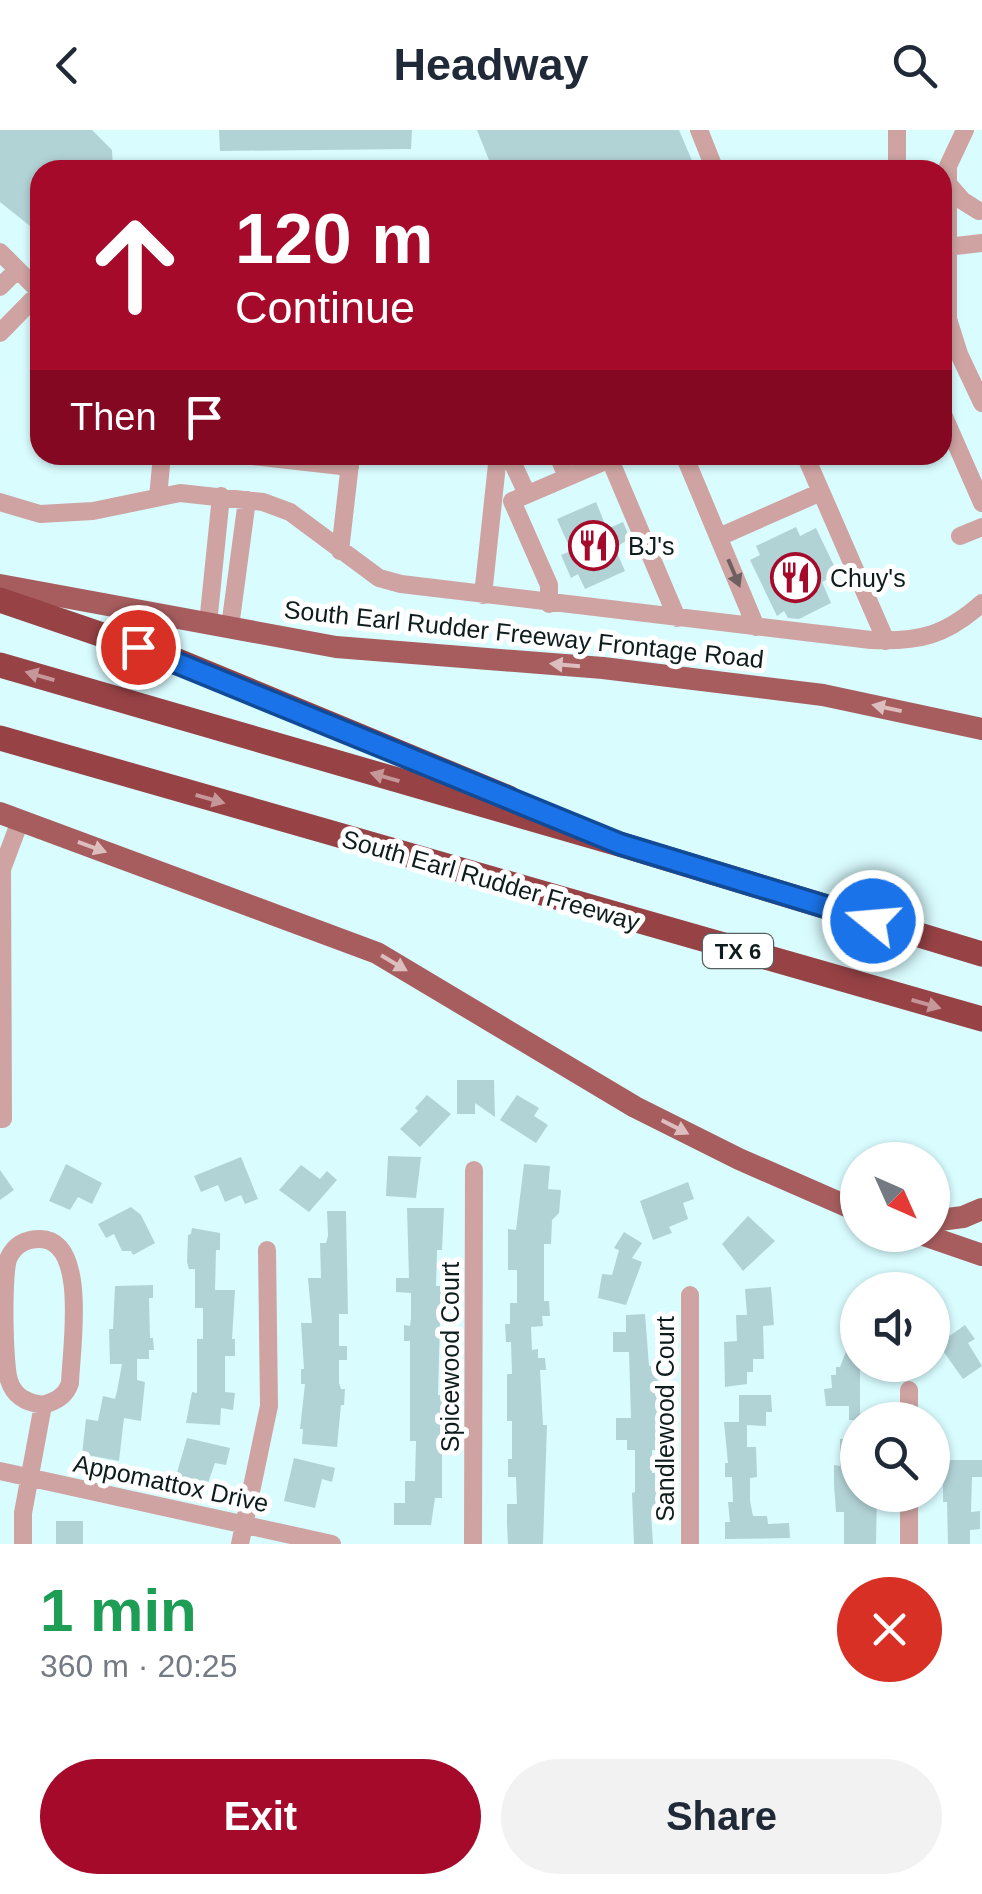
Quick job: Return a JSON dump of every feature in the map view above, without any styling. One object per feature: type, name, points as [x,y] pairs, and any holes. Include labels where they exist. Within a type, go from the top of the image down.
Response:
[{"type":"highway","points":[[0,600],[173,658],[620,844]]},
{"type":"highway","points":[[0,664],[982,954]]},
{"type":"highway","name":"South Earl Rudder Freeway","points":[[0,738],[982,1020]]},
{"type":"highway","points":[[0,746],[49,752]]},
{"type":"main road","name":"South Earl Rudder Freeway Frontage Road","points":[[0,585],[336,647],[603,668],[823,695],[982,729]]},
{"type":"main road","points":[[959,723],[982,746]]},
{"type":"main road","points":[[10,817],[377,953],[634,1106],[840,1204]]},
{"type":"main road","points":[[950,1218],[982,1209]]},
{"type":"main road","points":[[950,1244],[982,1255]]},
{"type":"street","points":[[700,130],[712,160]]},
{"type":"street","points":[[897,130],[897,160]]},
{"type":"street","points":[[951,160],[965,130]]},
{"type":"street","points":[[952,189],[963,201],[981,211]]},
{"type":"street","points":[[952,213],[981,211]]},
{"type":"street","points":[[952,246],[982,243]]},
{"type":"street","points":[[0,252],[30,282]]},
{"type":"street","points":[[0,287],[17,270]]},
{"type":"street","points":[[0,333],[30,302]]},
{"type":"street","points":[[952,332],[982,403]]},
{"type":"street","points":[[952,435],[982,503]]},
{"type":"street","points":[[158,497],[161,465]]},
{"type":"street","points":[[340,550],[350,465]]},
{"type":"street","points":[[483,595],[497,465]]},
{"type":"street","points":[[511,465],[549,585],[550,604]]},
{"type":"street","points":[[562,465],[567,477]]},
{"type":"street","points":[[492,504],[519,498],[592,465]]},
{"type":"street","points":[[612,465],[677,618]]},
{"type":"street","points":[[688,465],[756,627]]},
{"type":"street","points":[[809,465],[886,641]]},
{"type":"street","points":[[718,537],[821,492]]},
{"type":"street","points":[[0,502],[40,514],[62,514],[180,494],[247,500],[290,512],[378,578],[550,604],[886,641],[928,638],[951,628],[982,603]]},
{"type":"street","points":[[218,626],[221,496]]},
{"type":"street","points":[[218,626],[247,500]]},
{"type":"street","points":[[960,536],[982,527]]},
{"type":"street","points":[[0,1119],[2,869],[10,817]]},
{"type":"street","name":"Spicewood Court","points":[[474,1170],[474,1544]]},
{"type":"street","points":[[35,1239],[50,1240],[61,1248],[73,1278],[70,1383],[68,1391],[56,1401],[43,1405],[18,1396],[8,1378],[5,1267],[16,1247],[35,1239]]},
{"type":"street","points":[[240,1544],[269,1406],[268,1250]]},
{"type":"street","name":"Sandlewood Court","points":[[690,1295],[690,1544]]},
{"type":"street","points":[[909,1390],[909,1402]]},
{"type":"street","points":[[23,1544],[22,1513],[43,1405]]},
{"type":"street","name":"Appomattox Drive","points":[[0,1471],[332,1544]]},
{"type":"street","points":[[909,1512],[910,1544]]},
{"type":"building","points":[[0,130],[92,130],[112,150],[112,160],[30,160],[30,226],[0,202]]},
{"type":"building","points":[[219,130],[412,130],[411,149],[220,151]]},
{"type":"building","points":[[477,130],[679,130],[692,160],[489,160]]},
{"type":"building","name":"BJ's","points":[[596,502],[607,529],[623,522],[630,538],[615,548],[625,571],[585,589],[578,574],[571,578],[561,555],[571,551],[557,519]]},
{"type":"building","name":"Chuy's","points":[[796,527],[800,536],[816,528],[838,574],[822,582],[831,603],[799,619],[788,618],[784,611],[777,616],[750,560],[760,555],[756,546]]},
{"type":"building","points":[[457,1080],[494,1080],[495,1117],[475,1103],[475,1114],[457,1114]]},
{"type":"building","points":[[427,1095],[451,1114],[420,1147],[400,1129]]},
{"type":"building","points":[[517,1095],[539,1108],[534,1116],[548,1125],[536,1143],[500,1120]]},
{"type":"building","points":[[388,1156],[421,1157],[416,1198],[386,1196]]},
{"type":"building","points":[[241,1157],[258,1199],[245,1204],[241,1195],[225,1202],[218,1185],[201,1192],[194,1176]]},
{"type":"building","points":[[66,1164],[102,1183],[92,1204],[78,1197],[70,1210],[49,1201]]},
{"type":"building","points":[[524,1164],[550,1166],[548,1189],[561,1190],[559,1213],[552,1220],[551,1244],[544,1244],[544,1301],[549,1301],[550,1316],[542,1316],[543,1326],[531,1327],[532,1350],[538,1349],[538,1358],[545,1358],[546,1370],[540,1370],[543,1425],[547,1425],[543,1544],[508,1544],[507,1504],[517,1504],[516,1477],[508,1477],[512,1421],[507,1421],[507,1374],[512,1374],[511,1342],[506,1342],[505,1324],[510,1324],[510,1303],[517,1303],[517,1270],[508,1270],[508,1229],[516,1230]]},
{"type":"building","points":[[301,1165],[320,1179],[327,1171],[337,1180],[309,1212],[279,1190]]},
{"type":"building","points":[[0,1170],[14,1190],[0,1200]]},
{"type":"building","points":[[688,1182],[694,1199],[683,1203],[688,1219],[669,1227],[672,1233],[653,1240],[640,1201]]},
{"type":"building","points":[[131,1207],[141,1215],[155,1243],[133,1255],[131,1251],[122,1251],[114,1234],[106,1238],[98,1224]]},
{"type":"building","points":[[407,1208],[444,1208],[436,1286],[441,1286],[438,1395],[442,1395],[442,1498],[435,1498],[431,1525],[394,1525],[394,1503],[405,1503],[405,1481],[415,1481],[416,1441],[410,1441],[410,1341],[404,1341],[404,1325],[410,1326],[411,1293],[396,1292],[396,1278],[409,1278]]},
{"type":"building","points":[[327,1211],[346,1211],[348,1314],[339,1314],[339,1346],[347,1346],[347,1360],[339,1360],[339,1383],[345,1389],[337,1447],[302,1444],[300,1429],[305,1384],[301,1384],[301,1323],[312,1323],[308,1278],[321,1278],[320,1243],[326,1243],[328,1236]]},
{"type":"building","points":[[748,1216],[775,1241],[743,1271],[722,1244]]},
{"type":"building","points":[[192,1228],[220,1233],[215,1290],[235,1290],[235,1356],[225,1356],[225,1392],[235,1393],[233,1410],[221,1408],[220,1425],[186,1423],[192,1392],[197,1393],[197,1339],[203,1339],[203,1308],[195,1308],[195,1269],[189,1269],[187,1262]]},
{"type":"building","points":[[624,1232],[642,1243],[632,1258],[642,1262],[626,1305],[598,1298],[602,1274],[612,1275],[619,1250],[614,1248]]},
{"type":"building","points":[[153,1285],[153,1298],[149,1298],[154,1350],[149,1350],[149,1359],[137,1359],[137,1380],[145,1382],[141,1421],[124,1418],[119,1461],[82,1454],[86,1419],[98,1421],[103,1396],[115,1399],[117,1391],[122,1364],[110,1364],[109,1329],[113,1329],[115,1286]]},
{"type":"building","points":[[771,1287],[774,1325],[763,1326],[764,1359],[753,1359],[753,1372],[747,1372],[747,1384],[725,1387],[724,1342],[737,1341],[736,1315],[747,1315],[745,1289]]},
{"type":"building","points":[[645,1314],[649,1366],[657,1366],[659,1439],[655,1439],[652,1450],[652,1473],[655,1485],[659,1485],[660,1513],[651,1513],[653,1544],[634,1544],[635,1450],[627,1450],[627,1440],[616,1440],[616,1418],[631,1418],[629,1352],[613,1352],[613,1332],[626,1332],[626,1315]]},
{"type":"building","points":[[965,1325],[975,1339],[968,1343],[982,1366],[963,1379],[950,1361],[950,1336]]},
{"type":"building","points":[[836,1367],[840,1367],[840,1382],[860,1382],[860,1402],[826,1406],[824,1389],[832,1388],[831,1375],[836,1375]]},
{"type":"building","points":[[739,1395],[771,1395],[772,1412],[766,1412],[766,1426],[747,1425],[747,1447],[756,1447],[757,1477],[750,1478],[750,1501],[753,1516],[767,1516],[768,1524],[789,1523],[790,1538],[725,1539],[725,1522],[730,1522],[728,1502],[733,1502],[732,1477],[725,1477],[728,1463],[724,1422],[739,1422]]},
{"type":"building","points":[[187,1438],[230,1448],[226,1465],[215,1463],[208,1483],[176,1476]]},
{"type":"building","points":[[294,1458],[335,1468],[332,1482],[322,1479],[315,1508],[284,1501]]},
{"type":"building","points":[[950,1460],[982,1460],[982,1477],[972,1477],[971,1512],[980,1511],[980,1529],[970,1530],[970,1544],[948,1544]]},
{"type":"building","points":[[834,1465],[840,1466],[840,1512],[836,1512]]},
{"type":"building","points":[[844,1512],[877,1512],[876,1544],[844,1544]]},
{"type":"building","points":[[56,1521],[83,1521],[83,1544],[56,1544]]},
{"type":"place","name":"BJ's","points":[[593,546]]},
{"type":"place","name":"Chuy's","points":[[795,578]]},
{"type":"route","points":[[138,647],[173,658],[620,844],[873,921]]}]
